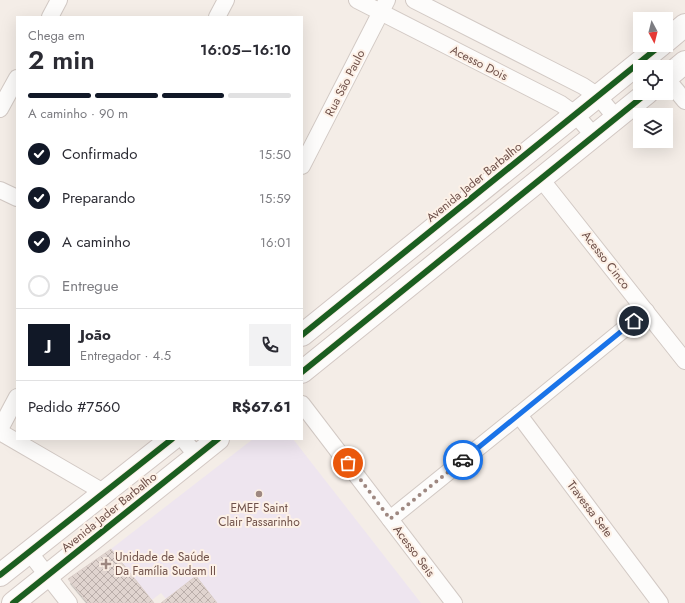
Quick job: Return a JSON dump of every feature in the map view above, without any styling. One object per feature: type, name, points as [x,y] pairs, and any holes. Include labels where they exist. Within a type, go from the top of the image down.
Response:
[{"type":"main road","points":[[673,35],[685,26]]},
{"type":"main road","name":"Avenida Jader Barbalho","points":[[303,334],[652,52]]},
{"type":"main road","points":[[673,72],[685,62]]},
{"type":"main road","points":[[303,371],[638,100]]},
{"type":"main road","name":"Avenida Jader Barbalho","points":[[0,575],[171,440]]},
{"type":"main road","name":"Avenida Jader Barbalho","points":[[13,603],[217,440]]},
{"type":"street","points":[[51,16],[59,0]]},
{"type":"street","points":[[218,16],[226,0]]},
{"type":"street","name":"Acesso Dois","points":[[357,0],[384,6],[561,104],[575,114],[594,136]]},
{"type":"street","points":[[414,0],[583,86],[598,96],[616,118]]},
{"type":"street","name":"Rua São Paulo","points":[[303,164],[384,6]]},
{"type":"street","points":[[0,109],[16,80]]},
{"type":"street","points":[[673,86],[685,101]]},
{"type":"street","name":"Acesso Cinco","points":[[541,179],[685,361]]},
{"type":"street","points":[[0,190],[16,198]]},
{"type":"street","points":[[390,519],[646,311]]},
{"type":"street","points":[[0,429],[16,399]]},
{"type":"street","name":"Acesso Seis","points":[[303,405],[454,603]]},
{"type":"street","name":"Travessa Sete","points":[[519,415],[660,603]]},
{"type":"street","points":[[0,432],[105,493]]},
{"type":"street","points":[[184,440],[197,456]]},
{"type":"street","points":[[29,552],[69,603]]},
{"type":"shaded area","name":"EMEF Saint Clair Passarinho","points":[[252,440],[294,440],[421,603],[217,603],[196,576],[166,599],[161,593],[152,600],[111,549]]},
{"type":"building","name":"Unidade de Saúde Da Família Sudam II","points":[[111,549],[154,603],[88,603],[68,579]]},
{"type":"building","points":[[196,576],[217,603],[161,603]]},
{"type":"cycle path","points":[[303,334],[652,52]]},
{"type":"cycle path","points":[[303,371],[638,100]]},
{"type":"cycle path","points":[[0,575],[171,440]]},
{"type":"cycle path","points":[[13,603],[217,440]]},
{"type":"way so far","points":[[348,463],[390,519],[463,460]]},
{"type":"place","name":"EMEF Saint Clair Passarinho","points":[[259,494]]},
{"type":"place","name":"Unidade de Saúde Da Família Sudam II","points":[[106,564]]},
{"type":"route","points":[[463,460],[634,321]]}]
